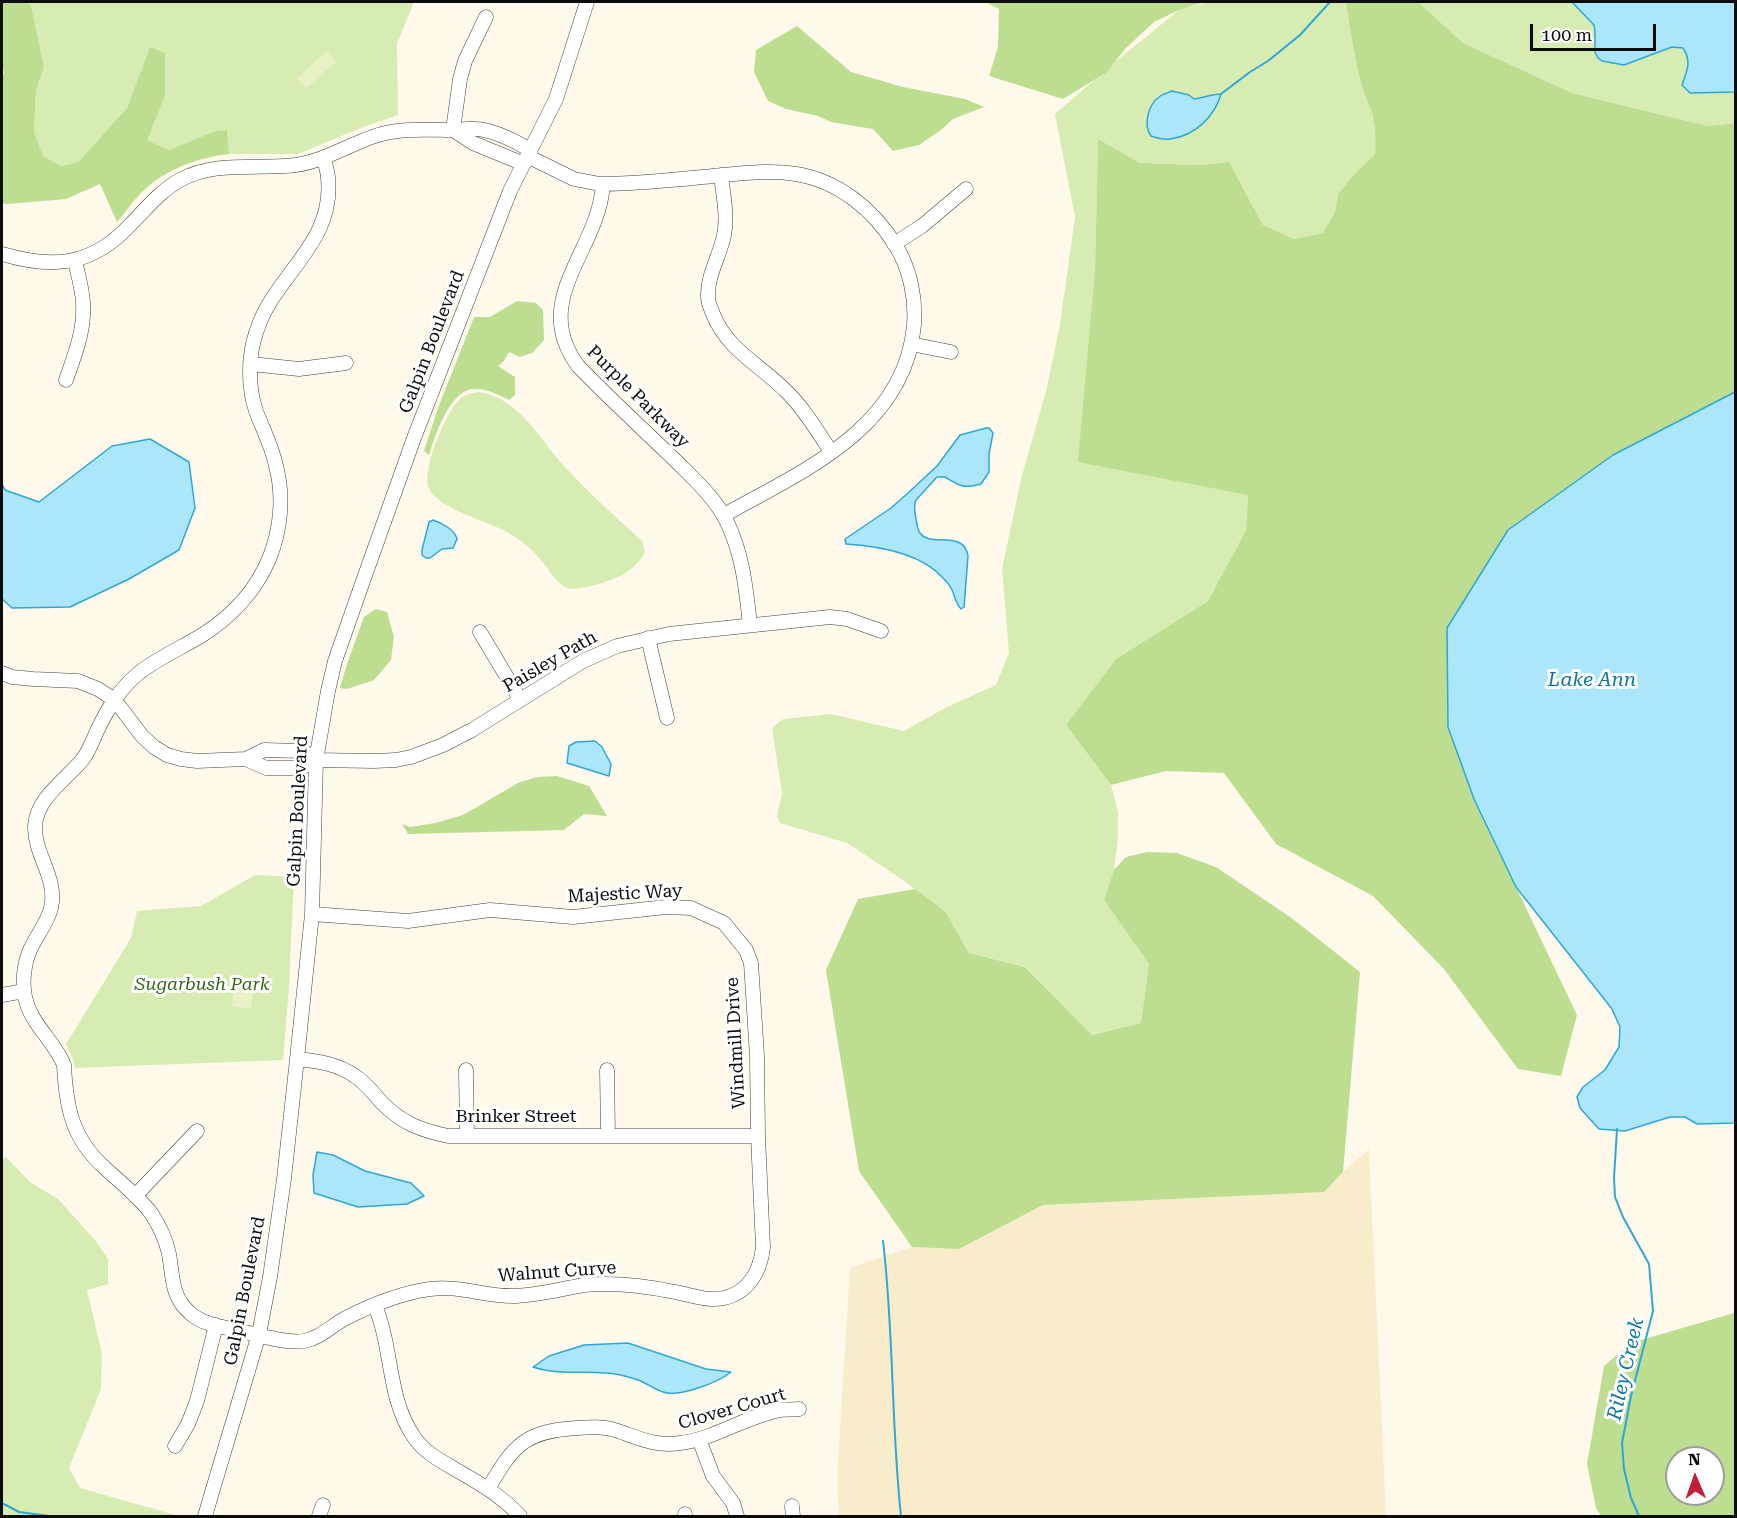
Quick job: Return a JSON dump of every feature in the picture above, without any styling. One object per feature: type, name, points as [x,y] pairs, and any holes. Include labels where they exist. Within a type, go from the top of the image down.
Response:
[{"type":"street","name":"Galpin Boulevard","points":[[205,1516],[259,1334],[270,1277],[284,1179],[312,914],[316,760],[335,661],[414,438],[510,191],[556,99],[587,2]]},
{"type":"street","points":[[453,130],[460,79],[465,61],[486,17]]},
{"type":"street","points":[[2,254],[25,261],[47,263],[75,261],[116,239],[163,192],[197,172],[235,166],[299,165],[324,158],[374,136],[419,128],[453,130],[473,143],[527,156],[574,180],[591,184],[778,172],[795,174],[828,184],[851,197],[871,213],[885,228],[903,261],[912,291],[914,319],[906,364],[882,408],[868,423],[811,466],[724,515]]},
{"type":"street","points":[[2,995],[24,991],[26,962],[30,950],[48,919],[53,897],[49,874],[36,841],[35,825],[40,805],[85,756],[113,699],[125,685],[141,671],[206,633],[226,618],[250,593],[269,558],[279,521],[280,486],[271,446],[255,409],[251,363],[255,335],[268,302],[314,242],[323,222],[328,203],[328,178],[324,158]]},
{"type":"street","points":[[721,175],[725,226],[705,304],[725,337],[737,351],[754,362],[788,392],[831,452]]},
{"type":"street","name":"Purple Parkway","points":[[603,184],[598,212],[562,298],[560,325],[563,338],[568,352],[578,366],[691,476],[724,515],[741,559],[750,625]]},
{"type":"street","points":[[894,244],[922,226],[966,189]]},
{"type":"street","points":[[66,380],[79,342],[84,317],[75,261]]},
{"type":"street","points":[[911,344],[951,352]]},
{"type":"street","points":[[251,363],[299,369],[346,363]]},
{"type":"street","name":"Paisley Path","points":[[113,699],[142,736],[154,747],[167,755],[181,759],[197,761],[246,759],[266,768],[301,768],[316,760],[396,760],[429,751],[459,737],[598,653],[617,646],[669,634],[830,617],[847,619],[881,631]]},
{"type":"street","points":[[480,632],[520,699]]},
{"type":"street","points":[[648,638],[667,718]]},
{"type":"street","points":[[2,673],[33,679],[78,681],[98,689],[113,699]]},
{"type":"street","name":"Majestic Way","points":[[312,914],[408,921],[490,910],[573,917],[666,907],[691,908],[724,923],[746,950]]},
{"type":"street","name":"Windmill Drive","points":[[746,950],[751,963],[757,1056],[758,1136]]},
{"type":"street","name":"Walnut Curve","points":[[24,991],[34,1021],[54,1045],[64,1065],[68,1110],[77,1132],[91,1154],[135,1196],[155,1219],[169,1255],[178,1298],[190,1314],[198,1319],[281,1340],[303,1341],[315,1338],[341,1321],[375,1306],[417,1291],[447,1288],[497,1295],[526,1296],[583,1286],[615,1284],[663,1290],[704,1299],[722,1299],[734,1295],[743,1290],[751,1281],[758,1272],[762,1260],[758,1136]]},
{"type":"street","name":"Brinker Street","points":[[297,1059],[326,1063],[356,1076],[397,1116],[413,1126],[448,1136],[758,1136]]},
{"type":"street","points":[[466,1070],[467,1136]]},
{"type":"street","points":[[607,1070],[608,1136]]},
{"type":"street","points":[[135,1196],[197,1131]]},
{"type":"street","points":[[375,1306],[385,1336],[393,1385],[402,1413],[414,1437],[435,1457],[500,1497],[520,1516]]},
{"type":"street","points":[[175,1446],[188,1424],[197,1401],[216,1325]]},
{"type":"street","name":"Clover Court","points":[[488,1489],[505,1460],[516,1448],[527,1440],[553,1430],[605,1428],[650,1443],[680,1444],[780,1410],[799,1409]]},
{"type":"street","points":[[699,1439],[713,1476],[733,1503],[737,1516]]},
{"type":"shaded area","points":[[1369,1149],[1386,1516],[839,1516],[837,1480],[850,1268],[912,1247],[959,1249],[1043,1205],[1324,1192]]},
{"type":"green space","points":[[2,2],[27,2],[31,5],[44,67],[36,90],[34,132],[43,156],[61,166],[78,162],[127,108],[150,47],[165,53],[165,96],[147,140],[169,150],[215,131],[227,130],[229,154],[193,162],[160,177],[141,193],[117,222],[100,184],[66,199],[2,203],[2,79],[4,73]]},
{"type":"green space","points":[[27,2],[414,2],[397,44],[398,115],[298,154],[229,154],[227,131],[215,131],[169,150],[146,140],[165,96],[150,47],[127,108],[78,162],[61,166],[43,156],[34,132],[36,90],[44,67],[31,5]]},
{"type":"green space","points":[[985,2],[1204,2],[1179,10],[1154,22],[1125,49],[1107,72],[1063,99],[989,76],[998,47],[999,9]]},
{"type":"green space","points":[[1207,2],[1346,2],[1363,90],[1373,117],[1375,154],[1338,194],[1335,212],[1323,233],[1294,239],[1263,225],[1229,162],[1203,165],[1140,163],[1098,139],[1094,315],[1248,494],[1246,530],[1208,601],[1116,659],[1066,725],[1111,785],[1118,812],[1118,838],[1114,870],[1104,900],[1149,964],[1141,1023],[1091,1035],[1026,967],[969,953],[945,911],[900,878],[847,843],[780,823],[777,815],[782,794],[772,728],[783,719],[831,714],[904,731],[947,707],[996,685],[1009,653],[1002,569],[1021,479],[1046,391],[1060,325],[1075,217],[1055,114],[1179,10]]},
{"type":"green space","points":[[1346,2],[1418,2],[1463,43],[1572,93],[1708,126],[1735,123],[1735,392],[1613,455],[1508,530],[1448,727],[1474,799],[1577,1015],[1561,1076],[1518,1069],[1444,969],[1373,896],[1276,844],[1224,773],[1166,771],[1111,785],[1066,725],[1116,659],[1208,601],[1246,530],[1248,495],[1078,462],[1095,271],[1098,139],[1140,163],[1203,165],[1229,162],[1263,225],[1294,239],[1323,233],[1335,212],[1338,194],[1375,154],[1373,117],[1363,90]]},
{"type":"green space","points":[[1418,2],[1572,2],[1594,25],[1595,50],[1602,61],[1672,47],[1683,48],[1689,64],[1690,93],[1735,92],[1735,123],[1708,126],[1572,93],[1463,43]]},
{"type":"green space","points":[[797,26],[851,72],[903,87],[965,99],[984,107],[953,119],[919,145],[893,151],[873,129],[831,122],[818,116],[786,109],[768,101],[754,72],[756,50]]},
{"type":"green space","points":[[327,51],[336,62],[306,88],[297,78]]},
{"type":"green space","points":[[517,301],[536,303],[543,310],[544,340],[532,353],[520,357],[509,352],[498,366],[515,377],[515,395],[509,400],[482,389],[464,392],[456,398],[444,416],[429,455],[424,451],[438,408],[474,317],[490,317]]},
{"type":"green space","points":[[479,392],[494,396],[518,412],[577,479],[642,541],[645,551],[635,565],[620,576],[601,583],[578,589],[567,588],[556,580],[535,553],[517,538],[452,508],[434,495],[427,480],[436,442],[448,416],[459,400],[468,394]]},
{"type":"green space","points":[[376,609],[387,612],[394,637],[391,660],[374,680],[347,689],[340,688],[364,617]]},
{"type":"green space","points":[[557,776],[589,786],[607,816],[584,814],[564,830],[408,834],[402,824],[410,827],[463,815],[518,783],[537,777]]},
{"type":"green space","points":[[1147,852],[1177,853],[1216,867],[1293,919],[1360,972],[1343,1172],[1324,1192],[1043,1205],[959,1249],[912,1247],[859,1171],[826,970],[858,899],[915,889],[945,911],[969,953],[1025,967],[1092,1035],[1141,1023],[1149,964],[1104,900],[1114,870],[1126,857]]},
{"type":"green space","name":"Sugarbush Park","points":[[255,875],[294,877],[283,1060],[75,1068],[66,1044],[131,938],[137,911],[201,906]]},
{"type":"green space","points":[[234,988],[253,991],[251,1009],[232,1006]]},
{"type":"green space","points":[[6,1157],[30,1182],[58,1199],[95,1240],[108,1259],[108,1284],[87,1290],[102,1354],[101,1389],[69,1468],[80,1488],[179,1516],[2,1516],[2,1160]]},
{"type":"green space","points":[[1734,1313],[1736,1315],[1735,1516],[1601,1516],[1596,1508],[1587,1464],[1604,1366],[1631,1343]]},
{"type":"water","points":[[1572,2],[1735,2],[1735,92],[1690,93],[1682,85],[1688,62],[1683,48],[1672,47],[1624,65],[1602,61],[1595,52],[1594,25]]},
{"type":"water","points":[[1172,91],[1189,95],[1194,99],[1221,94],[1209,117],[1188,134],[1170,139],[1151,136],[1147,121],[1152,105],[1163,94]]},
{"type":"water","name":"Lake Ann","points":[[1735,392],[1735,1123],[1697,1124],[1685,1117],[1670,1117],[1625,1131],[1599,1129],[1580,1108],[1577,1097],[1583,1087],[1605,1070],[1619,1047],[1620,1027],[1612,1009],[1516,887],[1474,799],[1448,727],[1447,628],[1508,530],[1613,455]]},
{"type":"water","points":[[986,428],[993,433],[989,454],[989,472],[981,484],[966,486],[945,477],[937,477],[916,500],[915,505],[920,533],[931,539],[960,543],[965,548],[968,556],[964,607],[961,609],[948,584],[933,568],[897,552],[871,546],[846,544],[845,539],[891,508],[908,493],[937,466],[960,435]]},
{"type":"water","points":[[150,439],[189,462],[195,508],[179,550],[129,579],[70,607],[12,608],[2,599],[2,484],[5,490],[39,502],[112,446]]},
{"type":"water","points":[[433,520],[451,530],[457,539],[453,548],[442,549],[430,558],[426,558],[422,555],[422,550],[429,522]]},
{"type":"water","points":[[595,741],[602,747],[611,764],[609,776],[567,763],[569,746],[576,742]]},
{"type":"water","points":[[317,1152],[333,1155],[365,1171],[411,1183],[424,1196],[407,1204],[358,1207],[314,1193],[313,1175]]},
{"type":"water","points":[[628,1343],[706,1369],[731,1372],[698,1388],[670,1393],[618,1374],[560,1372],[533,1367],[549,1356],[584,1345]]},
{"type":"waterway","points":[[1221,94],[1300,35],[1330,2]]},
{"type":"waterway","name":"Riley Creek","points":[[1617,1129],[1615,1197],[1623,1217],[1649,1264],[1653,1311],[1631,1396],[1622,1443],[1624,1469],[1631,1498],[1639,1516]]},
{"type":"waterway","points":[[883,1241],[901,1516]]},
{"type":"waterway","points":[[2,1503],[19,1512],[49,1516]]}]
